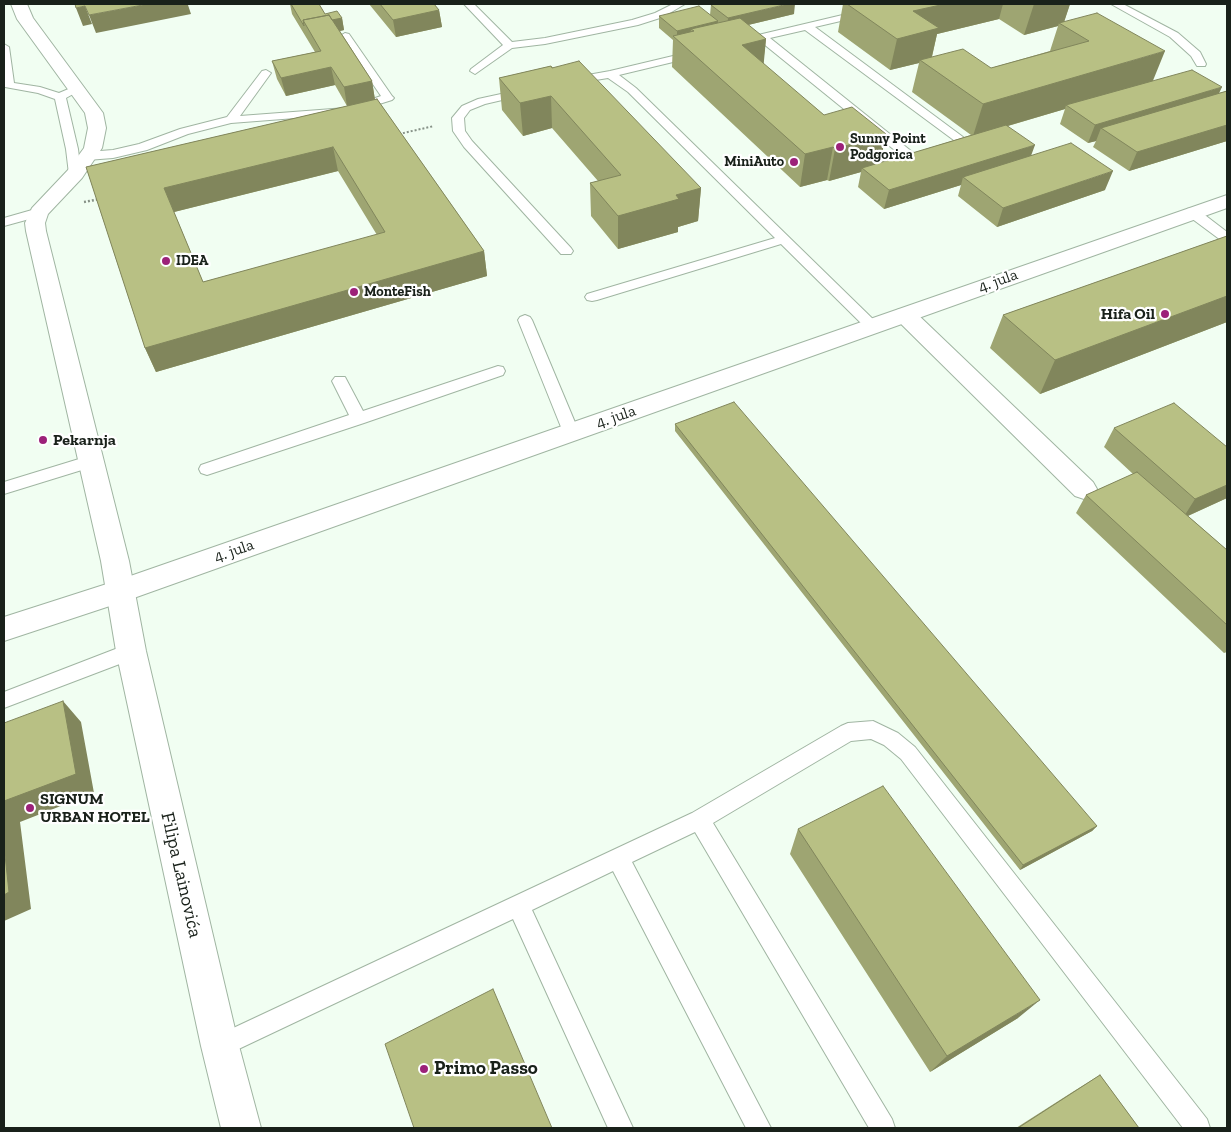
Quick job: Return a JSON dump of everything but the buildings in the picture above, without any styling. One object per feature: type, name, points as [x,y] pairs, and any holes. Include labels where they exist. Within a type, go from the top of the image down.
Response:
[{"type":"street","points":[[20,4],[25,19],[69,93],[94,112],[97,128],[93,148],[75,174],[39,212]]},
{"type":"street","name":"4. jula","points":[[4,629],[121,591],[1227,200]]},
{"type":"street","name":"Filipa Lainovića","points":[[39,212],[35,223],[36,231],[92,461],[121,591],[131,651],[240,1128]]},
{"type":"street","points":[[904,315],[1084,489]]},
{"type":"lane","points":[[470,5],[483,4]]},
{"type":"lane","points":[[475,70],[509,45],[545,41],[634,23],[660,15],[680,4]]},
{"type":"lane","points":[[734,44],[901,4]]},
{"type":"lane","points":[[1116,4],[1174,35],[1196,54],[1201,64]]},
{"type":"lane","points":[[470,5],[509,45]]},
{"type":"lane","points":[[807,26],[959,139]]},
{"type":"lane","points":[[87,156],[112,154],[143,147],[184,131],[231,120],[347,111],[388,98],[345,36]]},
{"type":"lane","points":[[762,37],[917,162]]},
{"type":"lane","points":[[4,47],[6,86],[69,93],[75,174]]},
{"type":"lane","points":[[559,83],[610,74],[705,51]]},
{"type":"lane","points":[[231,120],[266,73]]},
{"type":"lane","points":[[610,74],[632,90],[873,326]]},
{"type":"lane","points":[[540,88],[482,102],[466,108],[458,118],[460,131],[468,144],[566,251]]},
{"type":"lane","points":[[4,222],[39,212]]},
{"type":"lane","points":[[1192,212],[1227,238]]},
{"type":"lane","points":[[592,297],[784,239]]},
{"type":"lane","points":[[525,320],[571,432]]},
{"type":"lane","points":[[207,469],[498,371]]},
{"type":"lane","points":[[340,381],[359,419]]},
{"type":"lane","points":[[4,488],[92,461]]},
{"type":"lane","points":[[4,700],[131,651]]},
{"type":"lane","points":[[220,1046],[699,820],[848,732],[873,730],[891,739],[908,753],[1198,1128]]},
{"type":"lane","points":[[699,820],[883,1128]]},
{"type":"lane","points":[[618,858],[759,1128]]},
{"type":"lane","points":[[518,906],[621,1128]]},
{"type":"path","points":[[398,134],[427,128],[458,118]]},
{"type":"path","points":[[39,212],[107,197]]},
{"type":"place","name":"Sunny Point Podgorica","points":[[840,147]]},
{"type":"place","name":"MiniAuto","points":[[794,162]]},
{"type":"place","name":"IDEA","points":[[166,261]]},
{"type":"place","name":"MonteFish","points":[[354,292]]},
{"type":"place","name":"Hifa Oil","points":[[1165,314]]},
{"type":"place","name":"Pekarnja","points":[[43,440]]},
{"type":"place","name":"SIGNUM URBAN HOTEL","points":[[30,808]]},
{"type":"place","name":"Primo Passo","points":[[424,1069]]}]
